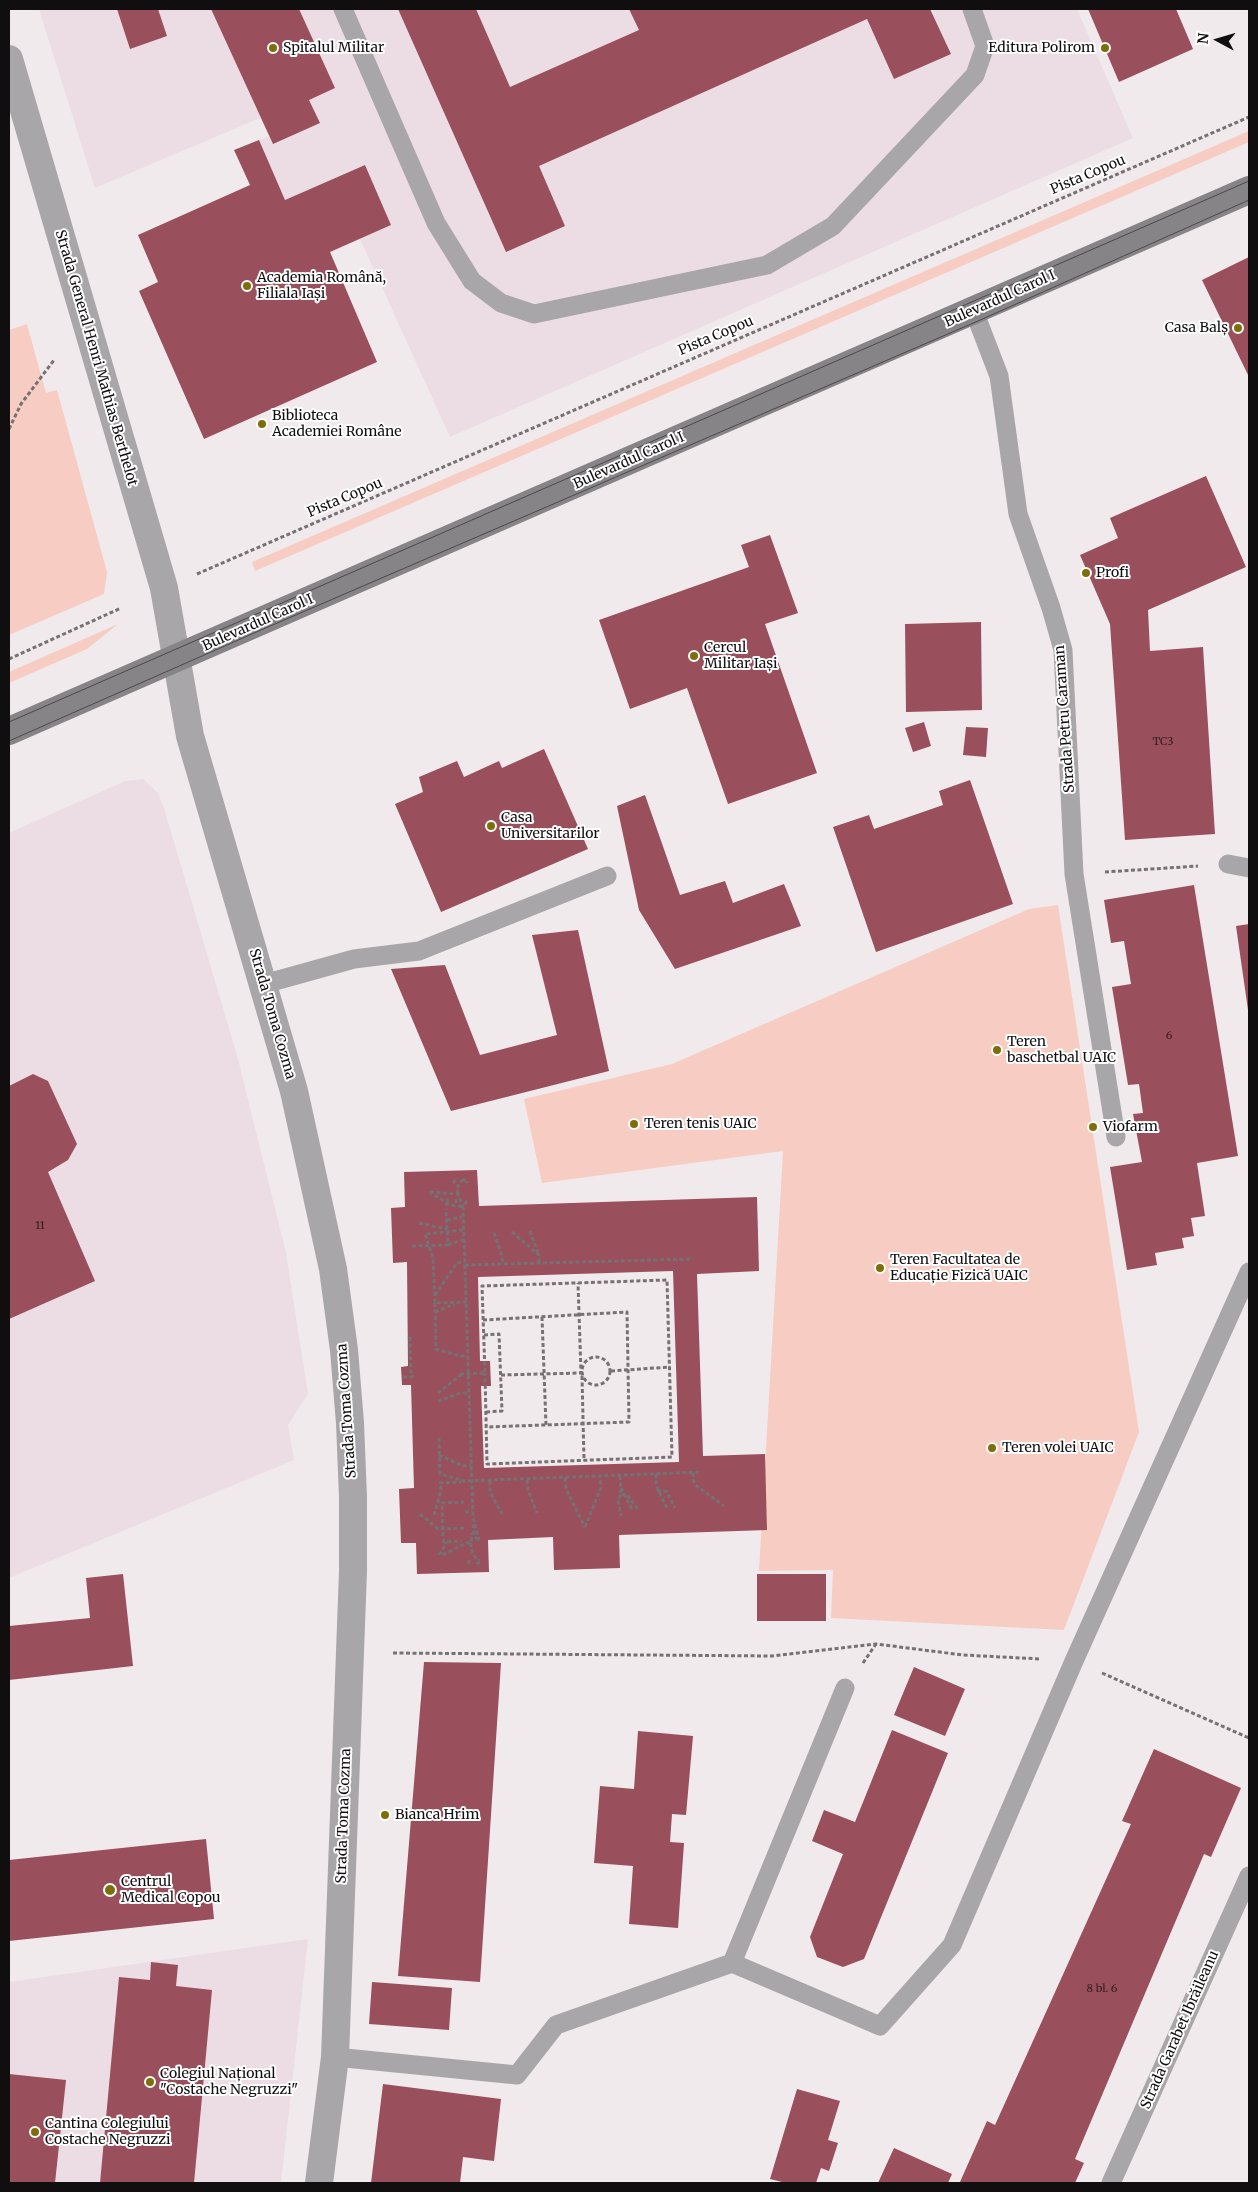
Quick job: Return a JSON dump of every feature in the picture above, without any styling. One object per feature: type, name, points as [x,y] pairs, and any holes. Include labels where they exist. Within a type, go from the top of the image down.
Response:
[{"type":"main road","name":"Bulevardul Carol I","points":[[9,731],[1249,190]]},
{"type":"street","name":"Strada General Henri Mathias Berthelot","points":[[9,59],[164,588],[176,658]]},
{"type":"street","name":"Strada Toma Cozma","points":[[176,658],[190,736],[294,1091],[333,1269],[344,1350],[350,1423],[353,1571],[335,2056],[319,2183]]},
{"type":"lane","points":[[343,9],[436,223],[472,281],[501,303],[534,314],[767,265],[833,226],[975,75],[985,46],[972,9]]},
{"type":"lane","name":"Strada Petru Caraman","points":[[974,311],[998,376],[1018,514],[1051,608],[1063,650],[1074,874],[1116,1137]]},
{"type":"lane","points":[[1228,864],[1249,868]]},
{"type":"lane","points":[[264,984],[354,959],[419,951],[607,876]]},
{"type":"lane","points":[[335,2056],[517,2075],[556,2025],[732,1964],[880,2026],[952,1945],[1074,1661],[1249,1272]]},
{"type":"lane","points":[[732,1964],[845,1688]]},
{"type":"lane","name":"Strada Garabet Ibrăileanu","points":[[1111,2183],[1249,1876]]},
{"type":"path","name":"Pista Copou","points":[[192,576],[1249,117]]},
{"type":"path","points":[[9,429],[21,404],[54,360]]},
{"type":"path","points":[[9,658],[121,608]]},
{"type":"path","points":[[1074,874],[1228,864]]},
{"type":"path","points":[[463,1180],[457,1188],[463,1207],[468,1356]]},
{"type":"path","points":[[426,1192],[451,1199],[456,1205]]},
{"type":"path","points":[[458,1194],[429,1192],[451,1205],[463,1207]]},
{"type":"path","points":[[448,1245],[447,1208],[451,1199]]},
{"type":"path","points":[[467,1201],[463,1207],[463,1230],[472,1511],[474,1535],[479,1542],[473,1517]]},
{"type":"path","points":[[447,1220],[462,1217]]},
{"type":"path","points":[[420,1224],[447,1229]]},
{"type":"path","points":[[463,1230],[425,1234],[433,1258],[436,1349],[460,1356],[468,1356]]},
{"type":"path","points":[[530,1231],[539,1255],[539,1264]]},
{"type":"path","points":[[512,1232],[539,1255]]},
{"type":"path","points":[[494,1233],[503,1264]]},
{"type":"path","points":[[412,1246],[448,1245],[463,1240]]},
{"type":"path","points":[[435,1295],[457,1263],[539,1264],[693,1260]]},
{"type":"path","points":[[464,1264],[539,1264]]},
{"type":"path","points":[[667,1280],[672,1457],[487,1464],[482,1286],[578,1283],[667,1280]]},
{"type":"path","points":[[578,1283],[584,1460]]},
{"type":"path","points":[[435,1312],[458,1302]]},
{"type":"path","points":[[434,1303],[466,1302]]},
{"type":"path","points":[[483,1320],[627,1312],[629,1422],[486,1427]]},
{"type":"path","points":[[542,1317],[546,1425]]},
{"type":"path","points":[[484,1335],[499,1334],[502,1411],[486,1412]]},
{"type":"path","points":[[403,1377],[413,1377],[410,1337]]},
{"type":"path","points":[[600,1357],[607,1362],[610,1371],[608,1380],[602,1385],[593,1386],[585,1381],[581,1373],[584,1364],[590,1358],[600,1357]]},
{"type":"path","points":[[610,1371],[670,1367]]},
{"type":"path","points":[[460,1374],[485,1373]]},
{"type":"path","points":[[501,1375],[581,1373]]},
{"type":"path","points":[[438,1393],[461,1374],[469,1374]]},
{"type":"path","points":[[469,1374],[473,1517],[469,1542],[477,1560]]},
{"type":"path","points":[[438,1401],[461,1393],[469,1393]]},
{"type":"path","points":[[439,1438],[440,1474],[464,1481],[700,1472],[620,1476]]},
{"type":"path","points":[[439,1455],[463,1466],[471,1466]]},
{"type":"path","points":[[693,1472],[694,1484],[724,1506]]},
{"type":"path","points":[[656,1474],[656,1486],[667,1508]]},
{"type":"path","points":[[565,1478],[566,1489],[585,1527],[601,1488],[600,1476]]},
{"type":"path","points":[[620,1476],[621,1495],[618,1499],[621,1516]]},
{"type":"path","points":[[527,1480],[528,1490],[537,1513]]},
{"type":"path","points":[[434,1515],[441,1490],[440,1483],[464,1481]]},
{"type":"path","points":[[490,1481],[490,1492],[502,1514]]},
{"type":"path","points":[[620,1487],[632,1509]]},
{"type":"path","points":[[656,1491],[666,1491],[675,1508]]},
{"type":"path","points":[[621,1495],[626,1494],[638,1509]]},
{"type":"path","points":[[464,1502],[442,1503],[443,1529],[446,1544],[441,1555],[469,1542],[474,1535]]},
{"type":"path","points":[[465,1512],[472,1511]]},
{"type":"path","points":[[420,1514],[438,1529],[465,1528]]},
{"type":"path","points":[[444,1539],[461,1541]]},
{"type":"path","points":[[393,1653],[772,1656],[876,1644],[963,1655],[1074,1661],[1249,1738]]},
{"type":"shaded area","points":[[39,9],[1077,9],[1133,138],[450,437],[360,239],[391,225],[365,165],[285,200],[259,140],[269,136],[260,118],[95,188]]},
{"type":"shaded area","points":[[1249,131],[1249,142],[255,571],[252,562]]},
{"type":"shaded area","points":[[27,324],[46,393],[57,390],[107,572],[104,594],[9,635],[9,330]]},
{"type":"shaded area","points":[[118,624],[87,649],[9,683],[9,672]]},
{"type":"shaded area","points":[[143,779],[158,793],[164,808],[238,1059],[286,1253],[308,1394],[288,1425],[294,1460],[9,1578],[9,833],[125,781]]},
{"type":"shaded area","points":[[1058,905],[1139,1432],[1064,1630],[831,1618],[833,1570],[759,1571],[783,1151],[542,1183],[524,1099],[672,1064],[1029,909]]},
{"type":"shaded area","name":"Colegiul Național \"Costache Negruzzi\"","points":[[308,1939],[281,2183],[9,2183],[9,1982]]},
{"type":"building","points":[[117,9],[158,9],[167,36],[130,49]]},
{"type":"building","name":"Spitalul Militar","points":[[211,9],[299,9],[335,88],[309,100],[320,123],[273,144]]},
{"type":"building","points":[[398,9],[476,9],[510,87],[639,30],[629,9],[930,9],[951,54],[894,79],[867,19],[539,166],[565,226],[506,252]]},
{"type":"building","points":[[1088,9],[1176,9],[1193,49],[1119,82]]},
{"type":"building","name":"Academia Română, Filiala Iași","points":[[259,140],[285,200],[365,165],[391,225],[330,252],[377,362],[204,439],[139,291],[158,282],[138,235],[250,185],[234,150]]},
{"type":"building","name":"Casa Balș","points":[[1249,257],[1249,377],[1202,280]]},
{"type":"building","points":[[1206,476],[1246,567],[1148,610],[1150,651],[1203,647],[1215,834],[1125,840],[1110,624],[1080,555],[1118,538],[1110,518]]},
{"type":"building","name":"Cercul Militar Iași","points":[[770,535],[798,613],[765,624],[817,773],[728,804],[687,688],[630,709],[599,620],[749,567],[741,545]]},
{"type":"building","points":[[981,622],[982,710],[906,712],[905,624]]},
{"type":"building","points":[[924,722],[931,746],[913,752],[905,728]]},
{"type":"building","points":[[966,727],[988,728],[986,757],[963,755]]},
{"type":"building","name":"Casa Universitarilor","points":[[544,749],[588,849],[441,912],[395,804],[423,792],[419,777],[457,761],[464,777],[499,761],[502,768]]},
{"type":"building","points":[[970,780],[1013,904],[876,952],[833,827],[869,815],[874,829],[943,805],[939,791]]},
{"type":"building","points":[[645,795],[680,895],[725,881],[733,903],[784,884],[801,926],[675,969],[639,910],[617,806]]},
{"type":"building","points":[[1194,885],[1238,1156],[1197,1163],[1205,1216],[1191,1218],[1194,1236],[1182,1238],[1184,1248],[1155,1253],[1157,1265],[1127,1270],[1110,1167],[1142,1162],[1133,1114],[1143,1113],[1139,1084],[1128,1085],[1112,987],[1131,984],[1124,941],[1111,943],[1104,900]]},
{"type":"building","points":[[1249,924],[1249,1010],[1248,1010],[1236,926]]},
{"type":"building","points":[[578,930],[609,1071],[451,1111],[391,969],[445,965],[480,1055],[557,1035],[532,935]]},
{"type":"building","points":[[33,1074],[48,1081],[77,1144],[68,1160],[48,1172],[95,1281],[9,1319],[9,1086]]},
{"type":"building","points":[[477,1170],[479,1206],[757,1197],[759,1271],[697,1274],[703,1456],[765,1454],[767,1530],[619,1535],[620,1568],[554,1570],[553,1537],[488,1540],[489,1572],[417,1574],[416,1543],[401,1543],[399,1489],[414,1488],[411,1385],[402,1385],[401,1367],[408,1366],[407,1262],[393,1263],[391,1208],[405,1207],[404,1172]],"holes":[[[673,1271],[679,1462],[484,1468],[481,1386],[491,1386],[490,1361],[480,1361],[478,1277]]]},
{"type":"building","points":[[123,1574],[133,1666],[9,1680],[9,1626],[90,1618],[86,1578]]},
{"type":"building","points":[[757,1574],[826,1574],[826,1621],[757,1621]]},
{"type":"building","points":[[424,1662],[501,1663],[480,1982],[398,1976]]},
{"type":"building","points":[[914,1667],[965,1689],[945,1736],[894,1715]]},
{"type":"building","points":[[892,1730],[948,1753],[864,1959],[843,1967],[817,1957],[810,1937],[843,1854],[812,1841],[824,1810],[855,1822]]},
{"type":"building","points":[[638,1731],[693,1736],[686,1815],[672,1814],[670,1842],[684,1843],[678,1928],[629,1924],[633,1866],[594,1863],[600,1786],[634,1789]]},
{"type":"building","points":[[1154,1749],[1241,1788],[1211,1857],[1204,1854],[1075,2159],[1084,2163],[1075,2183],[960,2182],[987,2121],[995,2125],[1131,1824],[1122,1821]]},
{"type":"building","name":"Centrul Medical Copou","points":[[206,1839],[214,1919],[9,1941],[9,1860]]},
{"type":"building","points":[[151,1962],[178,1965],[176,1986],[212,1990],[194,2183],[100,2183],[119,1977],[150,1980]]},
{"type":"building","points":[[372,1982],[452,1988],[449,2030],[369,2024]]},
{"type":"building","name":"Cantina Colegiului Costache Negruzzi","points":[[9,2074],[66,2080],[55,2183],[9,2183]]},
{"type":"building","points":[[383,2084],[501,2099],[494,2161],[463,2157],[460,2183],[371,2183]]},
{"type":"building","points":[[797,2089],[840,2101],[828,2140],[838,2143],[829,2171],[821,2168],[816,2183],[786,2183],[770,2179]]},
{"type":"building","points":[[894,2148],[952,2174],[948,2183],[878,2183]]},
{"type":"tram line","points":[[9,722],[1249,181]]},
{"type":"tram line","points":[[9,741],[261,630],[978,321],[1249,200]]},
{"type":"place","name":"Spitalul Militar","points":[[273,48]]},
{"type":"place","name":"Editura Polirom","points":[[1105,48]]},
{"type":"place","name":"Academia Română, Filiala Iași","points":[[247,286]]},
{"type":"place","name":"Casa Balș","points":[[1238,328]]},
{"type":"place","name":"Biblioteca Academiei Române","points":[[262,424]]},
{"type":"place","name":"Profi","points":[[1086,573]]},
{"type":"place","name":"Cercul Militar Iași","points":[[694,656]]},
{"type":"place","name":"Casa Universitarilor","points":[[491,826]]},
{"type":"place","name":"Teren baschetbal UAIC","points":[[997,1050]]},
{"type":"place","name":"Teren tenis UAIC","points":[[634,1124]]},
{"type":"place","name":"Viofarm","points":[[1093,1127]]},
{"type":"place","name":"Teren Facultatea de Educație Fizică UAIC","points":[[880,1268]]},
{"type":"place","name":"Teren volei UAIC","points":[[992,1448]]},
{"type":"place","name":"Bianca Hrim","points":[[385,1815]]},
{"type":"place","name":"Centrul Medical Copou","points":[[110,1890]]},
{"type":"place","name":"Colegiul Național \"Costache Negruzzi\"","points":[[150,2082]]},
{"type":"place","name":"Cantina Colegiului Costache Negruzzi","points":[[35,2132]]}]
